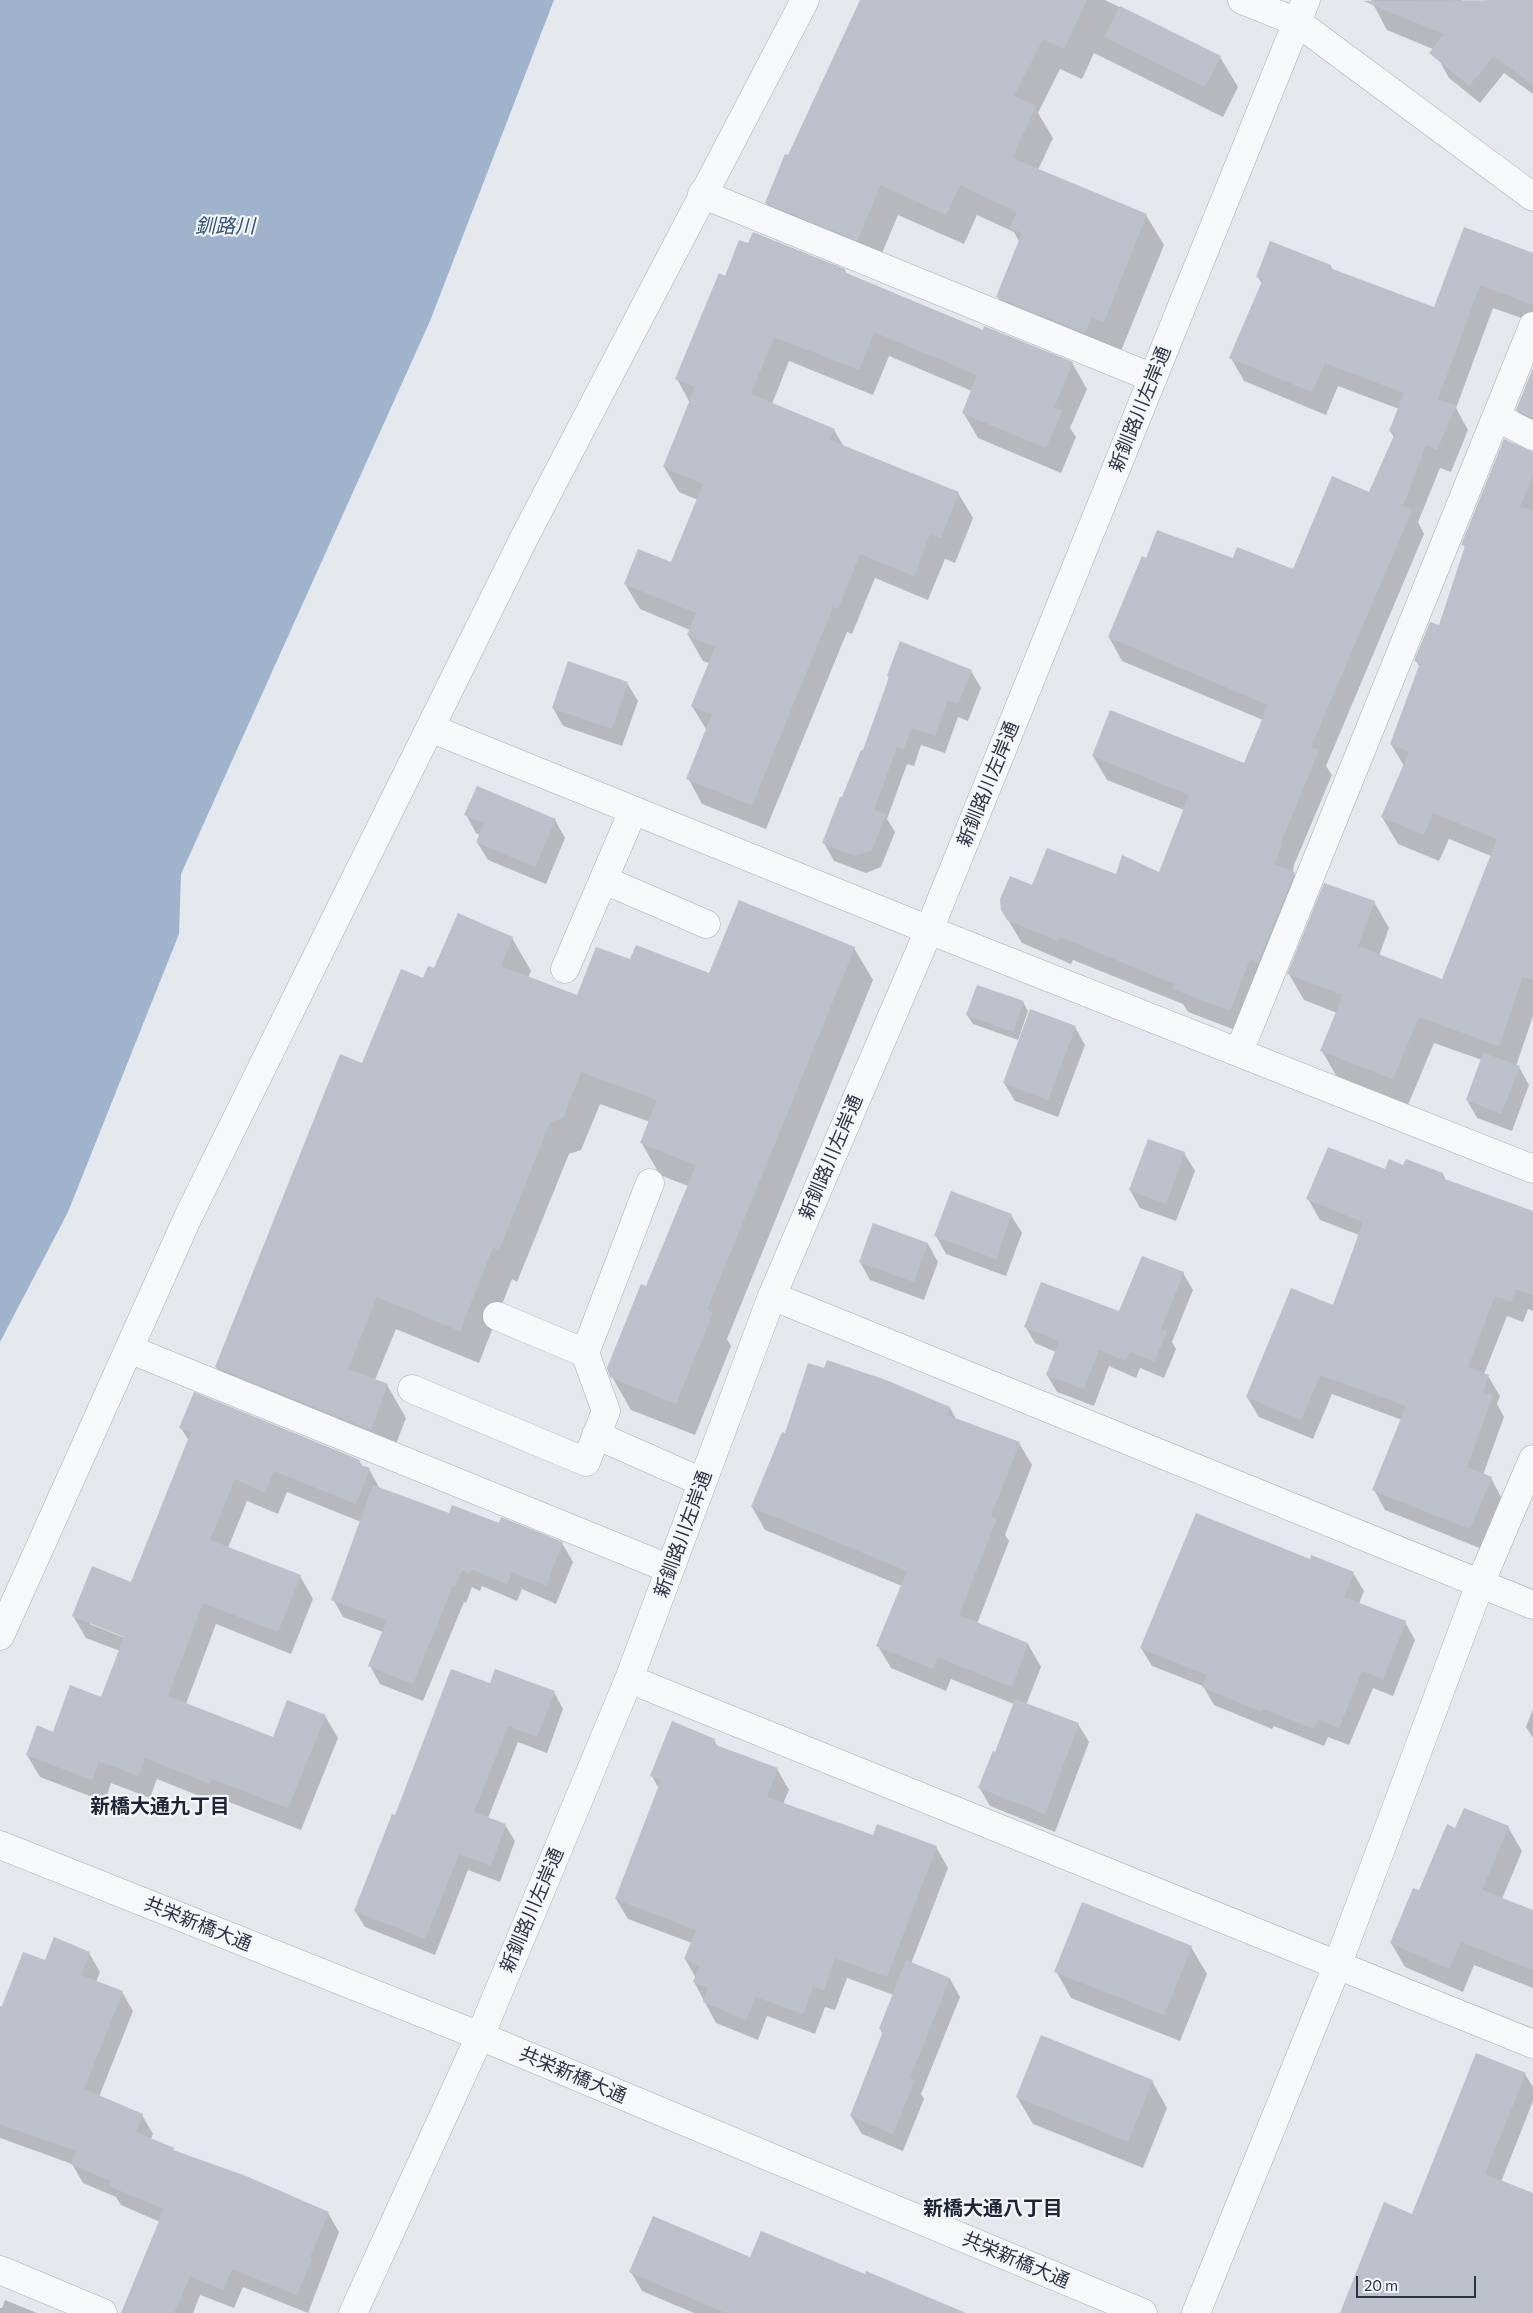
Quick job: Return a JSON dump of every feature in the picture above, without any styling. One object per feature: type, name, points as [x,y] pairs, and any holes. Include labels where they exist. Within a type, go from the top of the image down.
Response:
[{"type":"street","points":[[0,1636],[189,1216],[524,538],[702,194],[806,0]]},
{"type":"street","points":[[1242,0],[1301,11],[1533,196]]},
{"type":"street","name":"新釧路川左岸通","points":[[353,2313],[480,2036],[629,1678],[772,1296],[929,930],[1301,11]]},
{"type":"street","points":[[702,194],[1153,378]]},
{"type":"street","points":[[1239,1052],[1533,326]]},
{"type":"street","points":[[1496,417],[1533,436]]},
{"type":"street","points":[[430,728],[929,930],[1533,1168]]},
{"type":"street","points":[[565,969],[633,811]]},
{"type":"street","points":[[604,880],[706,924]]},
{"type":"street","points":[[412,1390],[586,1462],[606,1411],[584,1353],[650,1183]]},
{"type":"street","points":[[772,1296],[1533,1605]]},
{"type":"street","points":[[497,1316],[584,1353]]},
{"type":"street","points":[[129,1349],[670,1570]]},
{"type":"street","points":[[596,1435],[702,1482]]},
{"type":"street","points":[[1196,2313],[1337,1966],[1480,1584],[1533,1459]]},
{"type":"street","points":[[629,1678],[1533,2044]]},
{"type":"street","name":"共栄新橋大通","points":[[0,1845],[480,2036],[1143,2313]]},
{"type":"street","points":[[0,2270],[104,2313]]},
{"type":"water","name":"釧路川","points":[[0,0],[554,0],[430,321],[181,874],[179,934],[68,1212],[0,1342]]},
{"type":"building","points":[[860,0],[1087,0],[1064,49],[1043,39],[1014,96],[1036,106],[1012,158],[1147,214],[1104,322],[1092,317],[1085,333],[996,297],[1022,233],[1010,228],[1017,212],[960,185],[946,215],[881,185],[857,241],[765,203],[785,154],[788,155]]},
{"type":"building","points":[[1533,0],[1533,85],[1494,56],[1469,86],[1429,53],[1444,34],[1363,1]]},
{"type":"building","points":[[1120,6],[1221,56],[1205,87],[1104,37]]},
{"type":"building","points":[[1464,227],[1533,253],[1533,305],[1480,285],[1438,399],[1456,406],[1437,450],[1426,445],[1403,506],[1412,510],[1311,747],[1319,750],[1281,842],[1283,843],[1274,864],[1295,872],[1258,963],[1250,959],[1230,1011],[1173,989],[1175,984],[1060,937],[1058,941],[1007,920],[1001,910],[1000,899],[1010,876],[1032,885],[1047,848],[1116,874],[1122,855],[1159,872],[1189,795],[1092,756],[1110,710],[1244,763],[1268,705],[1108,637],[1142,556],[1146,558],[1157,530],[1233,558],[1237,547],[1293,569],[1332,476],[1369,492],[1395,433],[1389,431],[1404,393],[1325,363],[1312,392],[1229,358],[1263,279],[1256,277],[1270,241],[1331,265],[1330,268],[1434,307]]},
{"type":"building","points":[[753,232],[845,269],[844,272],[983,330],[984,326],[1073,362],[1054,408],[1062,411],[1046,448],[962,413],[977,375],[874,332],[859,370],[774,337],[751,394],[835,429],[830,440],[959,492],[941,538],[930,534],[914,576],[860,554],[838,609],[833,607],[752,805],[686,779],[712,714],[691,706],[715,647],[687,635],[696,613],[624,584],[638,549],[671,562],[703,484],[663,467],[695,387],[675,379],[719,273],[725,276],[739,240],[748,243]]},
{"type":"building","points":[[1533,368],[1533,418],[1516,410]]},
{"type":"building","points":[[1504,439],[1533,452],[1533,476],[1520,507],[1533,510],[1533,980],[1523,976],[1499,1046],[1419,1017],[1393,1079],[1320,1051],[1343,995],[1287,974],[1324,883],[1375,901],[1358,946],[1442,979],[1497,839],[1433,813],[1424,835],[1381,817],[1409,752],[1390,744],[1420,663],[1414,661],[1430,622],[1439,625],[1465,546],[1461,545]]},
{"type":"building","points":[[900,641],[972,670],[958,704],[948,700],[935,736],[911,728],[904,749],[897,747],[874,810],[886,814],[872,850],[855,856],[822,843],[840,797],[842,797],[861,750],[863,750]]},
{"type":"building","points":[[568,661],[628,682],[612,729],[552,708]]},
{"type":"building","points":[[477,786],[556,819],[535,867],[476,842],[484,823],[464,815]]},
{"type":"building","points":[[739,900],[855,947],[707,1310],[713,1313],[676,1404],[610,1377],[607,1368],[641,1284],[646,1286],[696,1165],[640,1143],[657,1100],[581,1072],[563,1118],[550,1122],[499,1250],[493,1247],[460,1331],[377,1297],[348,1369],[388,1384],[371,1430],[215,1367],[340,1054],[362,1063],[401,969],[423,978],[428,966],[434,968],[458,913],[513,937],[501,966],[577,995],[596,947],[630,959],[636,945],[709,973]]},
{"type":"building","points":[[977,985],[1024,1001],[1013,1032],[966,1015]]},
{"type":"building","points":[[1030,1009],[1076,1026],[1048,1100],[1003,1083]]},
{"type":"building","points":[[1483,1053],[1520,1066],[1501,1114],[1466,1100]]},
{"type":"building","points":[[1148,1139],[1185,1152],[1166,1204],[1129,1190]]},
{"type":"building","points":[[1328,1147],[1385,1169],[1389,1159],[1403,1165],[1406,1159],[1443,1173],[1442,1178],[1533,1211],[1533,1295],[1516,1289],[1511,1302],[1495,1296],[1468,1367],[1489,1375],[1483,1392],[1493,1395],[1467,1467],[1492,1477],[1470,1529],[1372,1490],[1406,1406],[1320,1375],[1301,1420],[1246,1397],[1291,1288],[1333,1305],[1363,1222],[1306,1199]]},
{"type":"building","points":[[951,1191],[1012,1214],[996,1259],[934,1236]]},
{"type":"building","points":[[873,1223],[928,1243],[914,1282],[859,1262]]},
{"type":"building","points":[[1142,1256],[1184,1272],[1161,1329],[1167,1331],[1154,1362],[1130,1352],[1126,1361],[1099,1350],[1084,1389],[1046,1375],[1059,1341],[1024,1327],[1041,1282],[1119,1311]]},
{"type":"building","points":[[827,1360],[886,1380],[950,1407],[947,1415],[1020,1442],[991,1516],[997,1518],[959,1615],[1028,1643],[1012,1687],[938,1657],[933,1669],[876,1646],[907,1571],[751,1507],[782,1432],[785,1433],[808,1363],[824,1368]]},
{"type":"building","points":[[194,1392],[360,1460],[358,1464],[370,1468],[356,1504],[274,1471],[265,1493],[235,1479],[210,1540],[301,1575],[278,1632],[203,1603],[168,1696],[273,1737],[287,1700],[326,1715],[288,1808],[212,1779],[210,1784],[145,1758],[138,1776],[99,1761],[92,1780],[26,1755],[37,1725],[53,1732],[70,1685],[101,1697],[124,1637],[72,1616],[92,1566],[131,1582],[191,1432],[179,1428]]},
{"type":"building","points":[[373,1485],[449,1513],[452,1505],[499,1523],[501,1517],[563,1542],[546,1586],[512,1572],[507,1584],[471,1569],[470,1573],[462,1570],[455,1586],[453,1585],[413,1684],[368,1666],[387,1620],[331,1600]]},
{"type":"building","points":[[1196,1513],[1310,1559],[1311,1555],[1354,1572],[1344,1597],[1406,1621],[1383,1679],[1362,1671],[1339,1728],[1318,1719],[1314,1729],[1264,1709],[1262,1712],[1202,1687],[1207,1675],[1140,1648]]},
{"type":"building","points":[[451,1669],[490,1683],[495,1669],[555,1691],[537,1737],[508,1726],[474,1812],[506,1824],[491,1866],[459,1854],[425,1939],[354,1911],[392,1814],[395,1815]]},
{"type":"building","points":[[1015,1699],[1079,1723],[1045,1814],[978,1788],[993,1751],[995,1752]]},
{"type":"building","points":[[672,1721],[715,1739],[713,1744],[778,1768],[767,1797],[873,1835],[877,1824],[937,1846],[887,1977],[835,1958],[824,1990],[813,1987],[804,2014],[756,1997],[746,2020],[703,2002],[708,1988],[693,1982],[700,1966],[684,1959],[696,1930],[615,1899],[661,1780],[650,1776]]},
{"type":"building","points":[[1464,1808],[1509,1826],[1482,1890],[1533,1910],[1533,1970],[1461,1942],[1449,1969],[1390,1943],[1413,1888],[1419,1890],[1447,1824],[1455,1828]]},
{"type":"building","points":[[1082,1902],[1192,1946],[1164,2015],[1054,1972]]},
{"type":"building","points":[[54,1937],[90,1952],[81,1975],[123,1991],[84,2089],[143,2114],[136,2132],[174,2148],[173,2150],[246,2176],[329,2212],[310,2257],[312,2258],[297,2295],[232,2269],[223,2290],[190,2276],[174,2313],[121,2313],[164,2209],[109,2186],[111,2181],[71,2164],[76,2151],[0,2124],[0,2011],[23,1952],[45,1960]]},
{"type":"building","points":[[906,1960],[950,1978],[910,2078],[915,2080],[893,2134],[850,2116],[883,2031],[879,2029]]},
{"type":"building","points":[[1041,2035],[1153,2080],[1128,2142],[1016,2097]]},
{"type":"building","points":[[1476,2053],[1526,2073],[1485,2174],[1533,2193],[1533,2313],[1340,2313],[1384,2202],[1412,2214]]},
{"type":"building","points":[[653,2216],[750,2257],[761,2231],[865,2274],[866,2271],[966,2313],[726,2313],[629,2272]]},
{"type":"district","name":"新橋大通九丁目","points":[[160,1806]]},
{"type":"district","name":"新橋大通八丁目","points":[[993,2208]]}]
